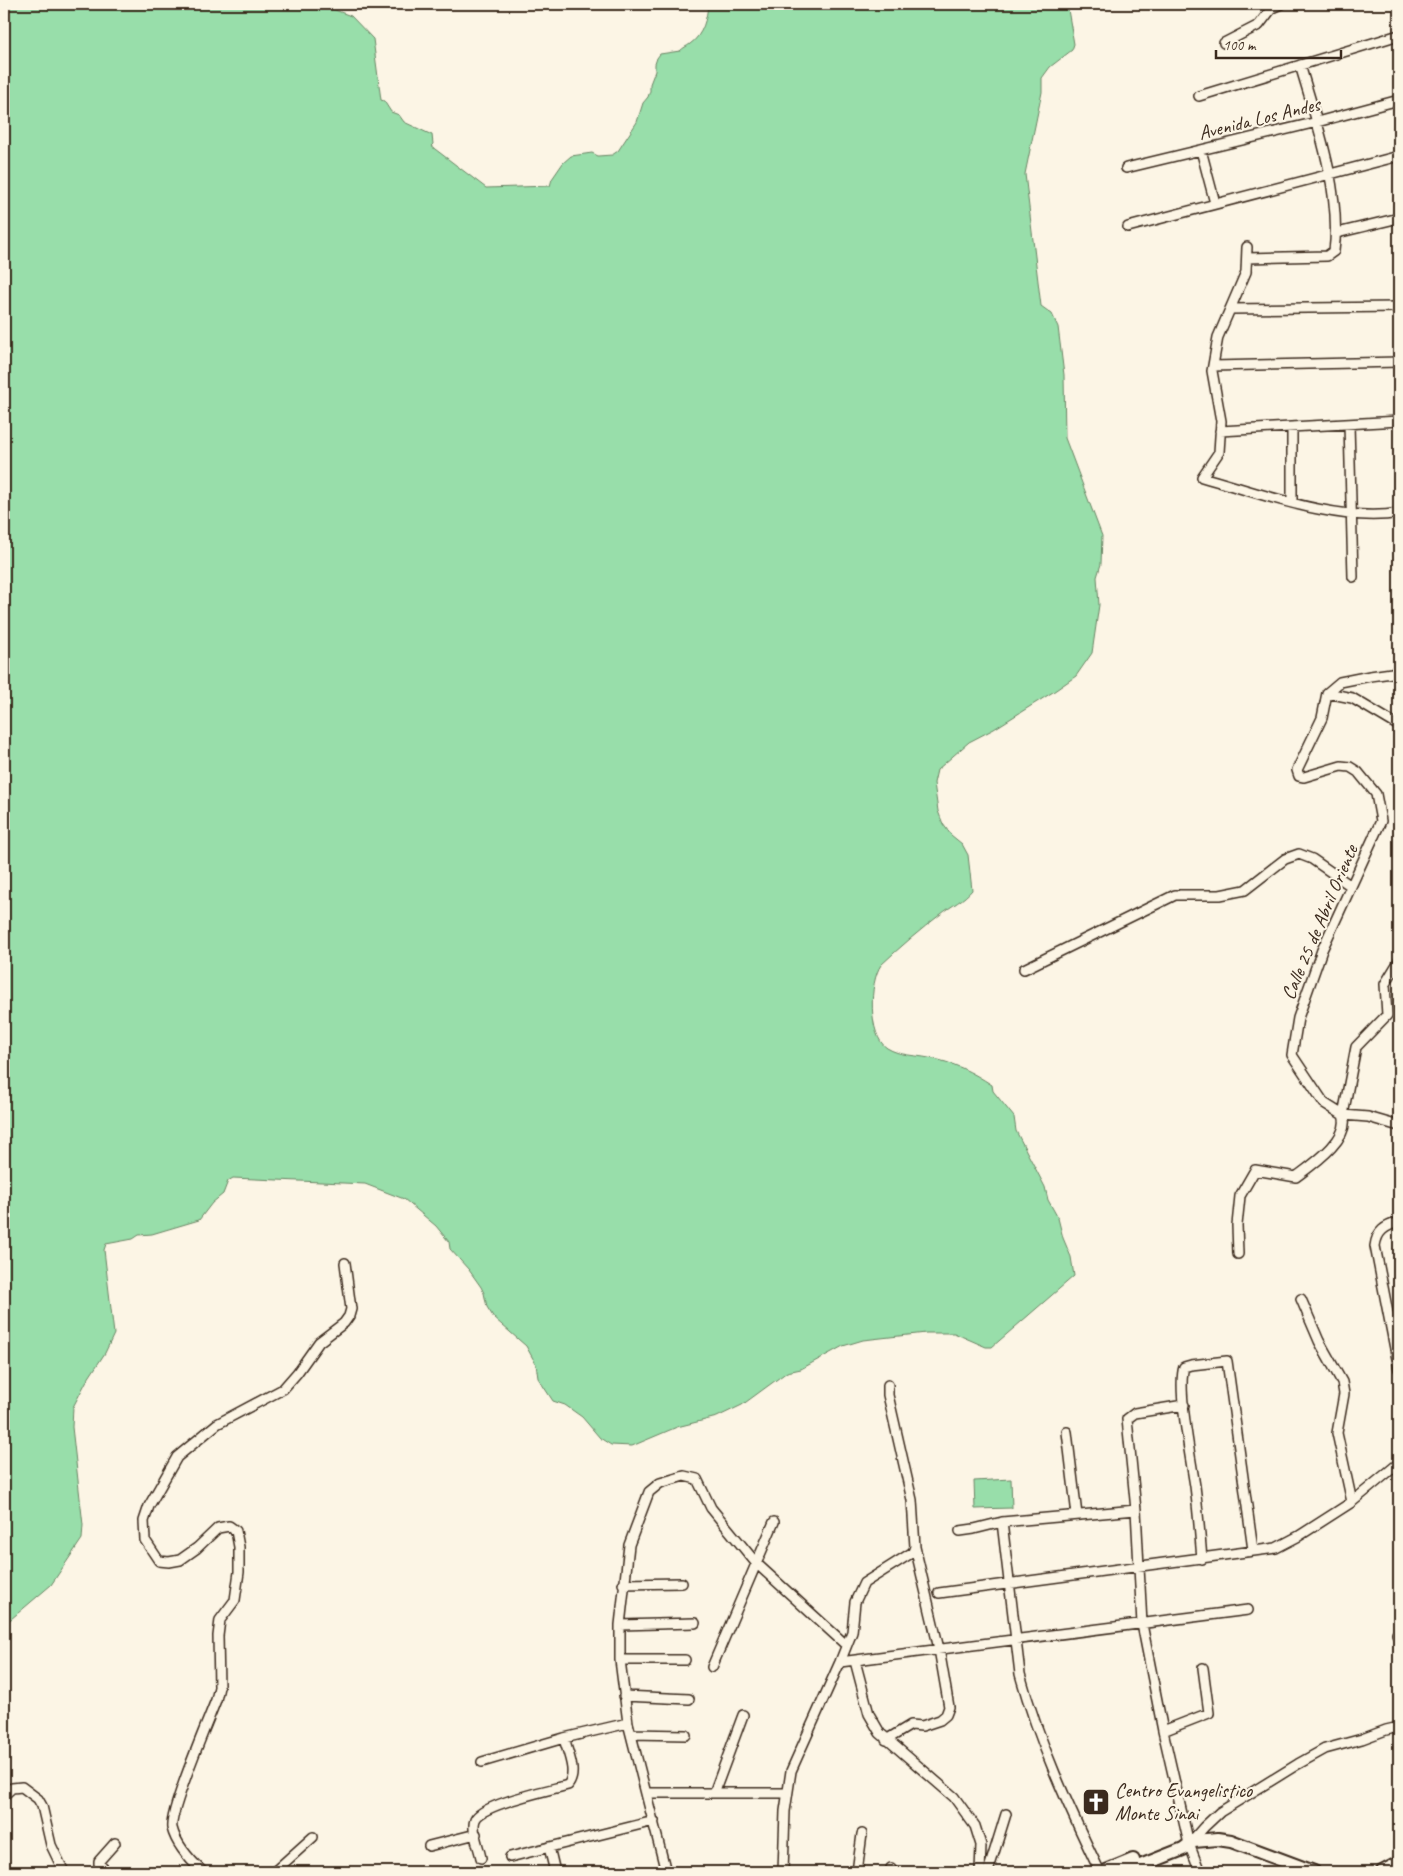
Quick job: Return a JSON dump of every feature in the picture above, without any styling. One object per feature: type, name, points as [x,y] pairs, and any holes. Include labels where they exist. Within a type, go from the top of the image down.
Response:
[{"type":"main road","points":[[1125,1872],[1183,1849],[1194,1841],[1204,1840],[1231,1841],[1314,1872]]},
{"type":"main road","points":[[1102,1872],[1177,1842],[1189,1844]]},
{"type":"main road","points":[[1382,1872],[1399,1863]]},
{"type":"street","points":[[1224,43],[1259,25],[1272,8],[1281,4]]},
{"type":"street","points":[[1199,96],[1399,35]]},
{"type":"street","points":[[1247,258],[1326,256],[1334,251],[1337,233],[1329,174],[1317,122],[1300,65]]},
{"type":"street","name":"Avenida Los Andes","points":[[1126,168],[1317,122],[1399,100]]},
{"type":"street","points":[[1201,150],[1215,204]]},
{"type":"street","points":[[1128,227],[1399,156]]},
{"type":"street","points":[[1337,233],[1399,218]]},
{"type":"street","points":[[1247,247],[1246,272],[1218,337],[1212,371],[1221,421],[1219,452],[1202,477],[1292,503],[1350,514],[1381,516],[1399,513]]},
{"type":"street","points":[[1230,309],[1399,307]]},
{"type":"street","points":[[1213,366],[1399,362]]},
{"type":"street","points":[[1220,431],[1399,421]]},
{"type":"street","points":[[1349,424],[1353,577]]},
{"type":"street","points":[[1292,427],[1292,503]]},
{"type":"street","points":[[1327,693],[1340,682],[1399,672]]},
{"type":"street","points":[[1327,693],[1352,698],[1399,726]]},
{"type":"street","name":"Calle 25 de Abril Oriente","points":[[1327,693],[1322,718],[1297,770],[1299,776],[1304,777],[1341,766],[1350,767],[1358,772],[1376,794],[1381,821],[1322,950],[1298,1018],[1292,1055],[1324,1103],[1343,1115]]},
{"type":"street","points":[[1024,969],[1175,895],[1220,895],[1245,890],[1285,859],[1299,854],[1312,859],[1350,886]]},
{"type":"street","points":[[1238,1254],[1237,1225],[1240,1196],[1255,1170],[1296,1177],[1317,1161],[1341,1137],[1345,1119],[1343,1115],[1356,1047],[1386,1015],[1385,984],[1399,961]]},
{"type":"street","points":[[1343,1115],[1368,1117],[1399,1126]]},
{"type":"street","points":[[1399,1222],[1387,1226],[1380,1231],[1376,1237],[1375,1246],[1399,1369]]},
{"type":"street","points":[[203,1872],[178,1842],[172,1827],[176,1806],[216,1700],[219,1687],[218,1636],[220,1620],[235,1600],[240,1572],[239,1547],[236,1531],[230,1526],[218,1528],[197,1548],[180,1560],[159,1561],[145,1540],[144,1521],[149,1506],[177,1457],[217,1424],[284,1389],[298,1373],[319,1342],[344,1324],[351,1309],[345,1263]]},
{"type":"street","points":[[1301,1299],[1319,1342],[1342,1382],[1344,1394],[1336,1433],[1352,1502]]},
{"type":"street","points":[[1202,1559],[1182,1373],[1184,1367],[1190,1365],[1227,1361],[1253,1550]]},
{"type":"street","points":[[886,1740],[911,1725],[922,1726],[940,1720],[946,1715],[949,1707],[939,1650],[915,1547],[912,1500],[888,1395],[888,1384]]},
{"type":"street","points":[[1184,1405],[1135,1413],[1126,1419],[1136,1510],[1142,1624],[1163,1731],[1189,1844],[1200,1872]]},
{"type":"street","points":[[1066,1432],[1077,1515]]},
{"type":"street","points":[[939,1593],[1276,1548],[1299,1536],[1352,1502],[1399,1462]]},
{"type":"street","points":[[666,1872],[628,1723],[620,1660],[620,1625],[629,1545],[649,1492],[660,1482],[684,1476],[697,1479],[711,1508],[756,1563],[846,1645]]},
{"type":"street","points":[[960,1530],[974,1529],[1002,1522],[1136,1510]]},
{"type":"street","points":[[712,1667],[774,1522]]},
{"type":"street","points":[[1002,1522],[1020,1674],[1031,1714],[1064,1799],[1102,1872]]},
{"type":"street","points":[[783,1872],[785,1812],[791,1771],[852,1632],[855,1602],[864,1583],[913,1552],[915,1547]]},
{"type":"street","points":[[624,1584],[682,1584]]},
{"type":"street","points":[[840,1662],[1248,1610]]},
{"type":"street","points":[[620,1625],[695,1624]]},
{"type":"street","points":[[620,1660],[684,1660]]},
{"type":"street","points":[[855,1661],[869,1714],[880,1733],[954,1797],[975,1826],[981,1845],[980,1872]]},
{"type":"street","points":[[1163,1731],[1208,1713],[1203,1668]]},
{"type":"street","points":[[624,1696],[689,1699]]},
{"type":"street","points":[[714,1793],[743,1715]]},
{"type":"street","points":[[482,1762],[564,1738],[628,1723]]},
{"type":"street","points":[[1189,1844],[1220,1812],[1325,1749],[1399,1727]]},
{"type":"street","points":[[631,1734],[686,1735]]},
{"type":"street","points":[[481,1858],[474,1822],[478,1814],[485,1809],[568,1785],[572,1780],[573,1774],[564,1738]]},
{"type":"street","points":[[4,1796],[12,1788],[22,1787],[38,1798],[42,1806],[51,1845],[64,1872]]},
{"type":"street","points":[[646,1793],[787,1793]]},
{"type":"street","points":[[988,1872],[1006,1814]]},
{"type":"street","points":[[510,1857],[654,1821]]},
{"type":"street","points":[[429,1846],[476,1834]]},
{"type":"street","points":[[857,1872],[862,1834]]},
{"type":"street","points":[[274,1872],[313,1837]]},
{"type":"street","points":[[107,1872],[99,1864],[99,1861],[115,1843]]},
{"type":"street","points":[[549,1847],[555,1872]]},
{"type":"green space","points":[[4,4],[319,4],[351,16],[373,39],[381,100],[384,101],[391,112],[399,115],[404,122],[432,135],[433,144],[431,146],[486,188],[550,186],[552,179],[563,163],[571,156],[592,153],[598,156],[612,155],[618,151],[637,122],[643,103],[648,97],[657,58],[660,54],[680,51],[698,36],[704,26],[708,4],[1067,4],[1074,44],[1072,50],[1050,67],[1042,78],[1042,92],[1025,174],[1041,306],[1052,314],[1058,327],[1064,375],[1065,438],[1102,536],[1101,564],[1097,577],[1099,605],[1092,653],[1076,676],[994,729],[969,742],[937,770],[934,783],[938,811],[943,824],[951,835],[962,844],[968,855],[972,890],[918,932],[881,965],[874,983],[872,1008],[876,1032],[881,1042],[887,1048],[902,1054],[924,1057],[954,1065],[992,1085],[993,1091],[1014,1117],[1016,1131],[1045,1187],[1048,1200],[1058,1218],[1063,1238],[1071,1257],[1074,1276],[992,1347],[986,1347],[954,1333],[926,1333],[863,1340],[843,1346],[801,1369],[787,1372],[742,1405],[717,1417],[677,1427],[632,1446],[611,1445],[600,1438],[582,1417],[565,1405],[553,1401],[538,1378],[536,1364],[526,1346],[494,1318],[487,1307],[481,1287],[450,1249],[449,1242],[436,1226],[404,1199],[365,1184],[233,1178],[228,1181],[223,1194],[212,1203],[199,1220],[152,1234],[139,1235],[133,1239],[106,1244],[104,1250],[114,1334],[73,1407],[72,1427],[83,1525],[82,1539],[51,1585],[4,1625]]},
{"type":"green space","points":[[1011,1479],[1012,1508],[975,1509],[974,1481]]},
{"type":"place","name":"Centro Evangelistico Monte Sinai","points":[[1096,1802]]}]
